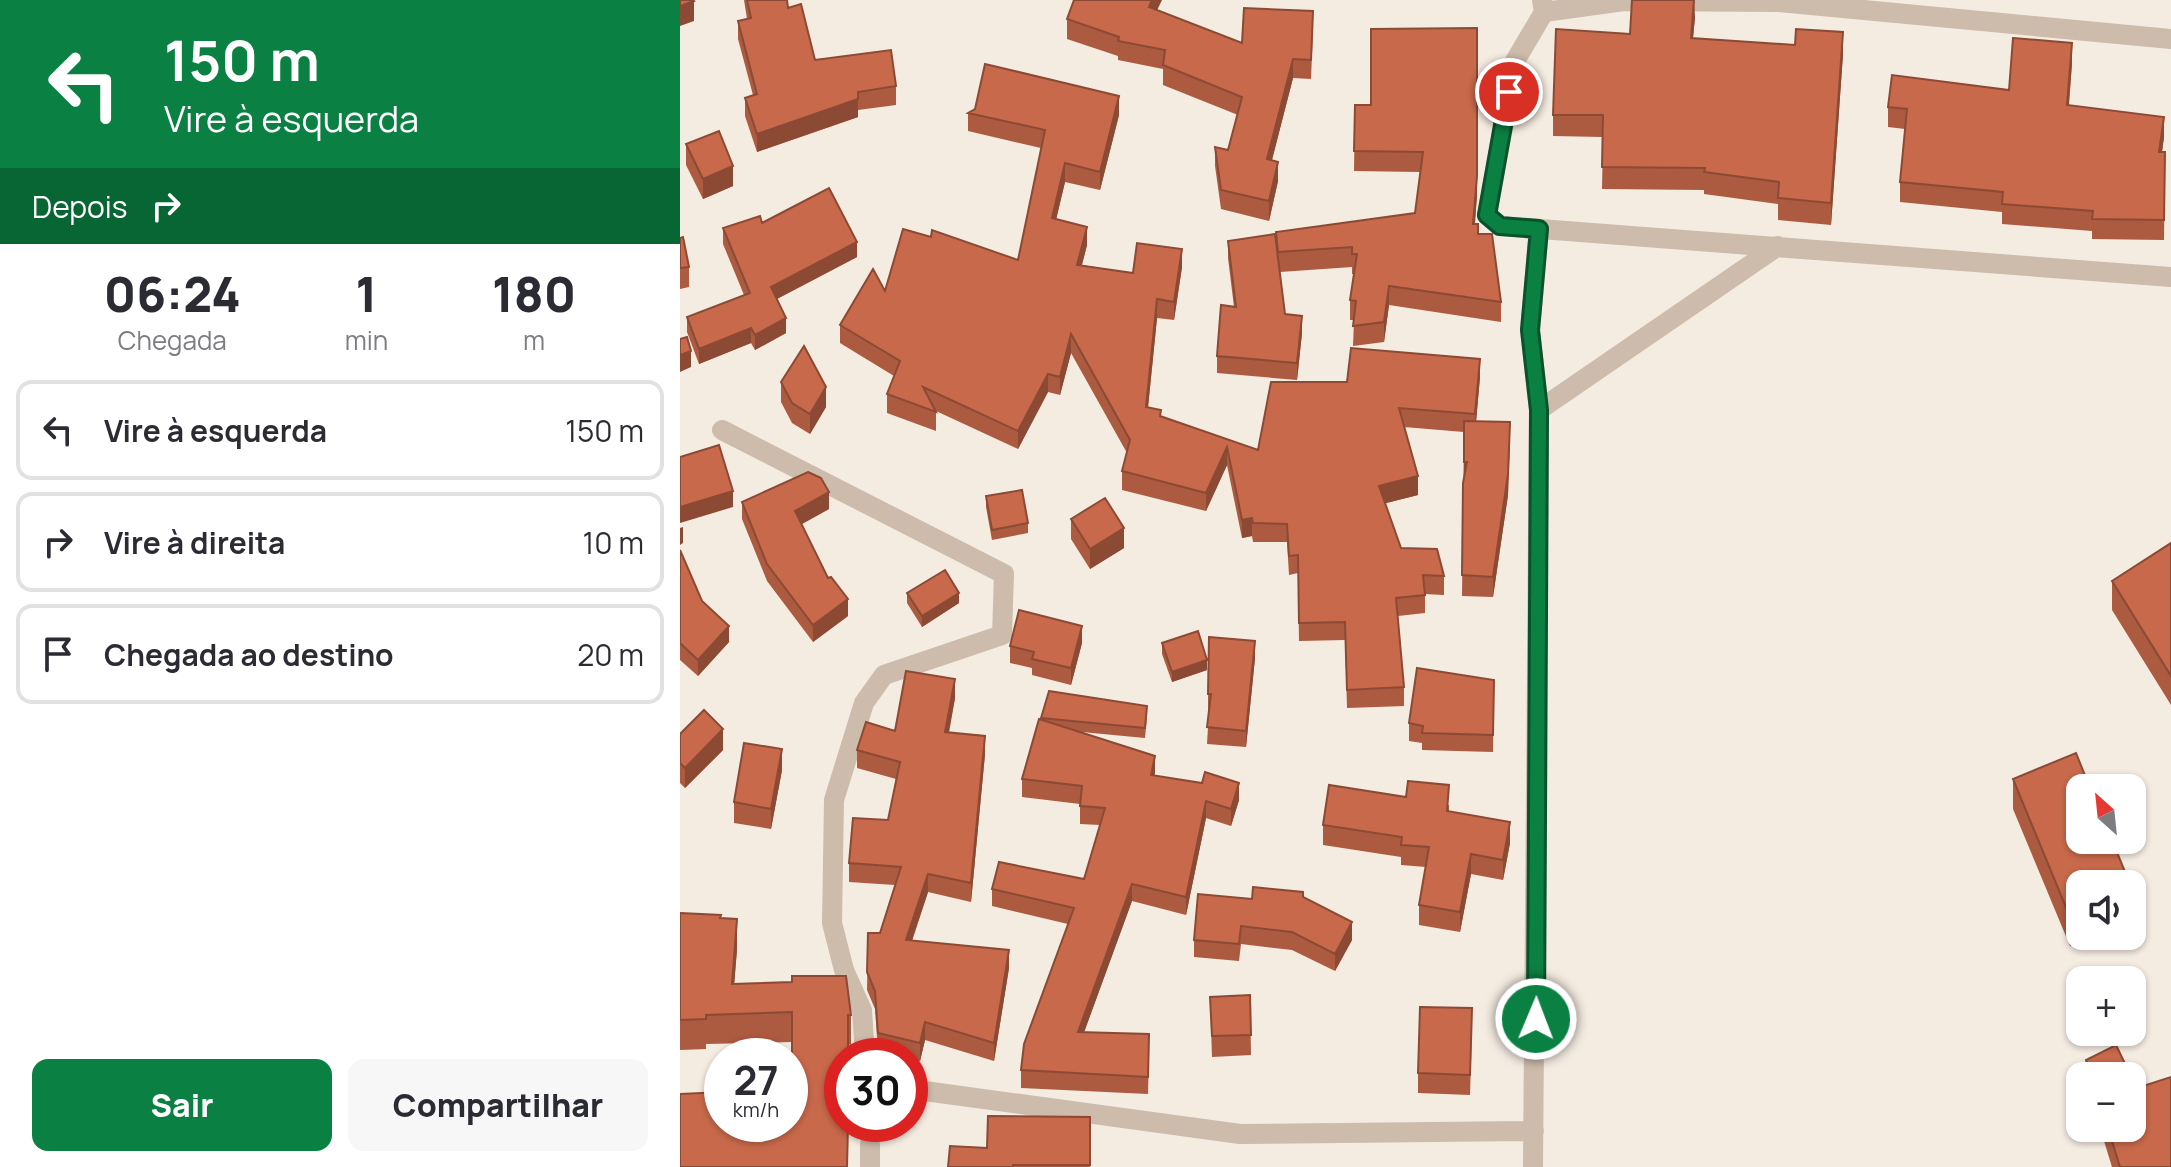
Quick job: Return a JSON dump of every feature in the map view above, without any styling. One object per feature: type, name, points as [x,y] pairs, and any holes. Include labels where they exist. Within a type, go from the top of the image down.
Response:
[{"type":"street","points":[[2171,39],[1779,2],[1624,1],[1543,6],[1515,61],[1487,215],[1500,226],[2171,277]]},
{"type":"street","points":[[1533,1167],[1539,410],[1530,330],[1539,229]]},
{"type":"street","points":[[1539,410],[1778,246]]},
{"type":"street","points":[[722,430],[1004,574],[1002,635],[884,675],[864,703],[834,800],[832,923],[844,970],[862,1010],[864,1038]]},
{"type":"street","points":[[928,1091],[1240,1134],[1534,1131]]},
{"type":"street","points":[[870,1144],[870,1167]]},
{"type":"building","points":[[680,0],[693,0],[694,1],[680,6]]},
{"type":"building","points":[[747,0],[787,0],[788,8],[801,4],[815,60],[891,50],[896,86],[858,92],[858,99],[757,134],[745,98],[757,94],[738,21],[751,18]]},
{"type":"building","points":[[1074,0],[1152,0],[1149,7],[1242,43],[1244,8],[1313,11],[1311,60],[1293,59],[1267,159],[1278,162],[1269,201],[1221,190],[1215,147],[1228,150],[1242,97],[1163,65],[1165,50],[1118,41],[1119,37],[1067,19]]},
{"type":"building","points":[[1632,0],[1694,0],[1691,38],[1795,45],[1796,29],[1843,32],[1831,203],[1778,198],[1779,182],[1704,172],[1705,168],[1602,167],[1603,115],[1553,115],[1556,29],[1630,34]]},
{"type":"building","points":[[1477,28],[1477,176],[1473,224],[1478,224],[1478,234],[1492,234],[1501,302],[1389,286],[1384,322],[1353,326],[1356,301],[1350,300],[1357,254],[1352,254],[1352,247],[1278,252],[1276,232],[1415,213],[1423,152],[1354,151],[1355,105],[1371,105],[1371,29]]},
{"type":"building","points":[[2013,38],[2072,43],[2067,105],[2164,117],[2159,152],[2165,152],[2164,220],[2092,219],[2093,211],[2002,204],[2003,192],[1900,182],[1907,109],[1888,107],[1892,75],[2009,90]]},
{"type":"building","points":[[985,64],[1119,96],[1100,172],[1065,163],[1052,218],[1087,227],[1077,265],[1133,273],[1137,243],[1182,249],[1174,302],[1157,299],[1146,407],[1161,410],[1160,416],[1258,450],[1271,382],[1347,382],[1351,348],[1480,359],[1475,414],[1399,408],[1418,476],[1379,486],[1401,548],[1437,549],[1444,576],[1423,575],[1425,595],[1396,598],[1404,687],[1347,690],[1345,622],[1299,623],[1298,555],[1289,556],[1287,524],[1253,523],[1252,518],[1242,520],[1227,447],[1206,493],[1122,471],[1130,440],[1071,334],[1060,377],[1048,374],[1018,431],[923,387],[936,412],[887,394],[900,361],[840,325],[873,269],[885,291],[903,229],[931,237],[932,230],[1018,260],[1045,130],[968,113],[975,109]]},
{"type":"building","points":[[719,131],[733,166],[703,179],[686,144]]},
{"type":"building","points":[[829,188],[857,242],[771,287],[786,318],[755,335],[751,328],[699,349],[687,317],[750,293],[723,228],[760,216],[762,223]]},
{"type":"building","points":[[1275,234],[1285,314],[1302,316],[1297,363],[1217,356],[1221,305],[1236,307],[1228,241]]},
{"type":"building","points":[[683,237],[689,267],[680,268],[680,238]]},
{"type":"building","points":[[687,337],[691,351],[680,355],[680,339]]},
{"type":"building","points":[[804,346],[826,387],[810,414],[792,403],[781,382]]},
{"type":"building","points":[[1464,421],[1510,422],[1508,474],[1493,577],[1462,575],[1463,483],[1467,462],[1464,462]]},
{"type":"building","points":[[719,445],[733,491],[680,507],[680,457]]},
{"type":"building","points":[[808,472],[821,478],[829,492],[795,511],[828,578],[831,577],[848,599],[813,625],[767,564],[742,502]]},
{"type":"building","points":[[1022,490],[1028,523],[992,530],[986,496]]},
{"type":"building","points":[[1105,498],[1124,528],[1090,549],[1071,519]]},
{"type":"building","points":[[2171,543],[2171,676],[2112,581]]},
{"type":"building","points":[[680,550],[702,601],[729,626],[698,660],[680,643]]},
{"type":"building","points":[[945,570],[959,593],[922,616],[907,593]]},
{"type":"building","points":[[1019,610],[1082,626],[1071,668],[1032,659],[1034,652],[1010,646]]},
{"type":"building","points":[[1198,631],[1207,660],[1172,672],[1162,643]]},
{"type":"building","points":[[1209,637],[1255,641],[1246,731],[1207,727],[1211,694],[1208,694]]},
{"type":"building","points":[[1417,668],[1494,680],[1493,735],[1422,733],[1423,726],[1409,723]]},
{"type":"building","points":[[906,671],[955,679],[945,732],[985,736],[971,883],[928,874],[906,940],[1009,950],[994,1043],[925,1022],[921,1038],[899,1038],[878,1033],[875,991],[867,972],[868,933],[880,933],[901,867],[849,863],[853,818],[888,820],[900,762],[857,750],[866,722],[895,731]]},
{"type":"building","points":[[1049,691],[1147,706],[1145,728],[1041,718]]},
{"type":"building","points":[[704,710],[723,729],[685,768],[680,763],[680,734]]},
{"type":"building","points":[[1039,719],[1155,756],[1151,775],[1202,783],[1205,772],[1239,783],[1231,809],[1206,801],[1186,897],[1132,884],[1078,1032],[1149,1034],[1148,1077],[1021,1070],[1024,1044],[1074,908],[992,889],[999,862],[1084,879],[1105,808],[1080,806],[1082,786],[1022,779]]},
{"type":"building","points":[[744,743],[782,749],[771,809],[734,802]]},
{"type":"building","points":[[2076,753],[2084,774],[2066,774],[2066,854],[2118,854],[2124,870],[2066,870],[2066,907],[2013,779]]},
{"type":"building","points":[[1408,781],[1449,785],[1447,811],[1510,822],[1503,860],[1471,854],[1460,912],[1419,905],[1429,847],[1401,845],[1402,837],[1323,825],[1329,785],[1406,797]]},
{"type":"building","points":[[1253,887],[1303,892],[1303,897],[1352,922],[1335,954],[1292,932],[1241,926],[1239,944],[1194,940],[1198,894],[1252,899]]},
{"type":"building","points":[[680,913],[737,919],[732,984],[792,982],[792,976],[846,976],[851,1015],[848,1015],[848,1038],[824,1038],[824,1142],[848,1142],[847,1167],[680,1167],[680,1094],[704,1093],[704,1142],[808,1142],[808,1038],[792,1038],[792,1012],[706,1015],[706,1019],[680,1020]]},
{"type":"building","points":[[1250,995],[1251,1035],[1212,1036],[1210,997]]},
{"type":"building","points":[[1420,1007],[1472,1008],[1470,1075],[1418,1073]]},
{"type":"building","points":[[2116,1046],[2124,1062],[2087,1062]]},
{"type":"building","points":[[2171,1077],[2171,1167],[2120,1167],[2112,1142],[2146,1142],[2146,1085]]},
{"type":"building","points":[[988,1116],[1090,1117],[1090,1165],[948,1167],[950,1146],[987,1148]]},
{"type":"route","points":[[1509,92],[1487,215],[1500,226],[1539,229],[1530,330],[1539,410],[1536,1019]]}]
